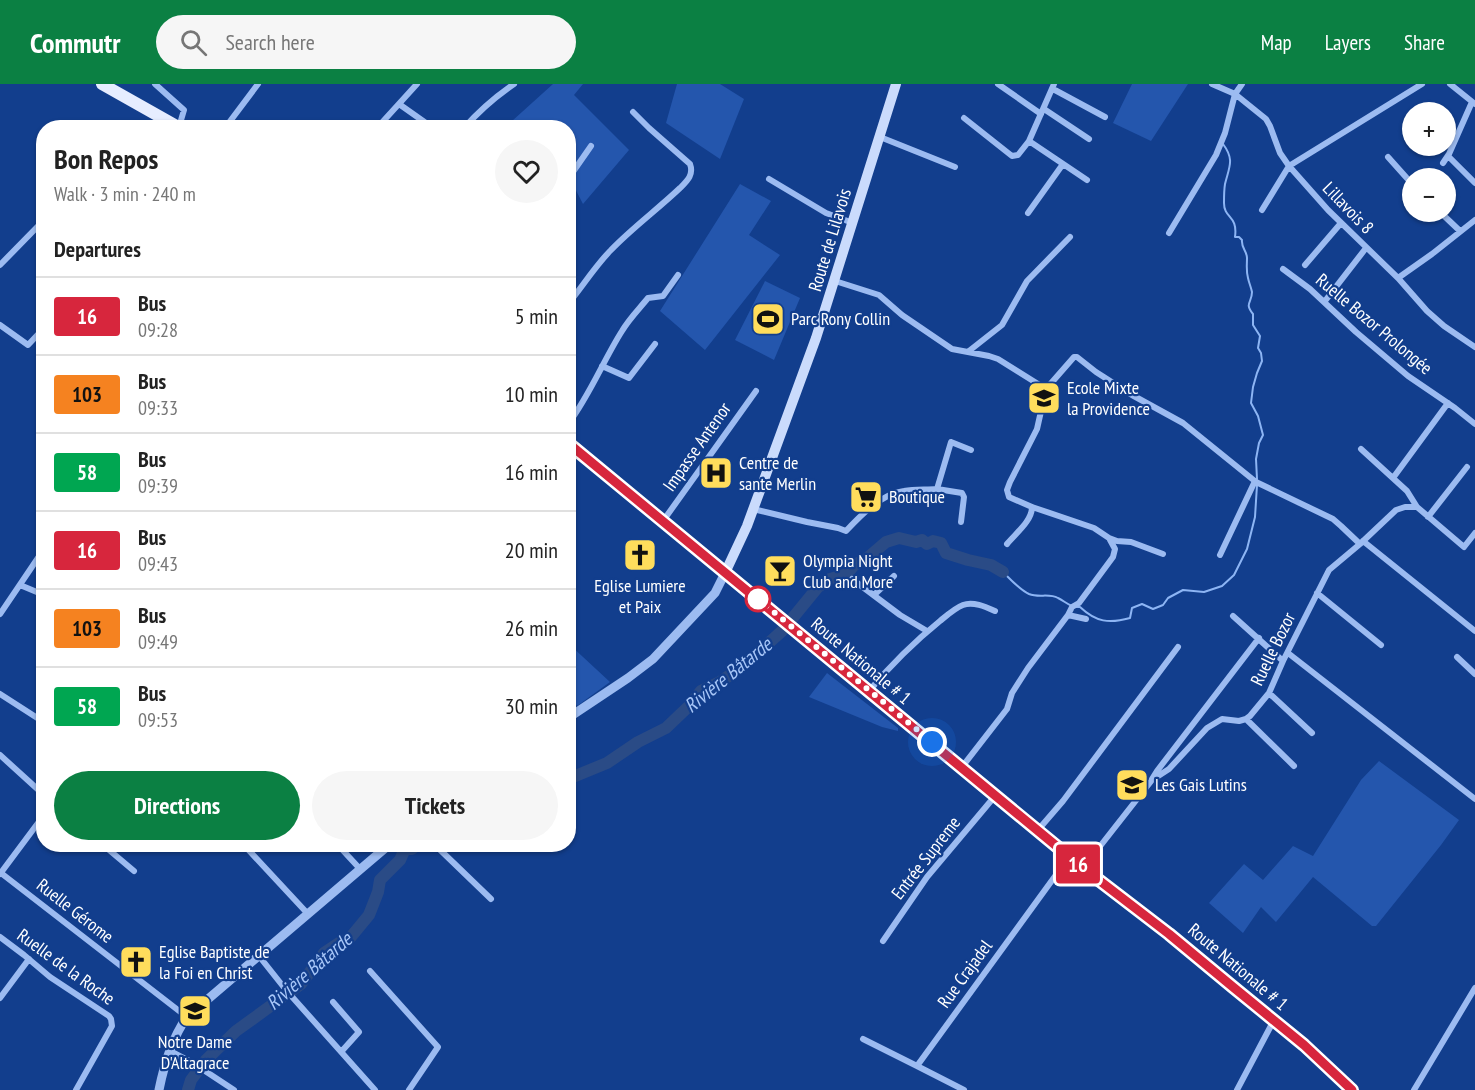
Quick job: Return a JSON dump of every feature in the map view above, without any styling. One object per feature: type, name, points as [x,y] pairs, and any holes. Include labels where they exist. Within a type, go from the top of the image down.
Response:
[{"type":"main road","points":[[102,84],[166,120]]},
{"type":"main road","name":"Route de Lilavois","points":[[725,573],[747,526],[795,398],[835,281],[896,84]]},
{"type":"main road","name":"Route Nationale # 1","points":[[576,450],[1083,868],[1169,934],[1274,1020],[1352,1090]]},
{"type":"street","points":[[155,84],[184,110],[181,120]]},
{"type":"street","points":[[231,120],[258,84]]},
{"type":"street","points":[[384,120],[417,84]]},
{"type":"street","points":[[471,120],[496,96],[514,84]]},
{"type":"street","points":[[998,84],[1089,139]]},
{"type":"street","name":"Lillavois 8","points":[[1212,84],[1236,94],[1266,119],[1280,153],[1328,210],[1436,318],[1475,348]]},
{"type":"street","points":[[1168,233],[1216,155],[1236,94],[1242,84]]},
{"type":"street","points":[[1262,210],[1289,166],[1422,84]]},
{"type":"street","points":[[1450,84],[1474,103],[1456,140]]},
{"type":"street","points":[[964,118],[1012,156],[1018,155],[1029,141],[1054,87],[1105,117]]},
{"type":"street","points":[[399,104],[422,120]]},
{"type":"street","points":[[576,294],[610,250],[688,179],[692,169],[690,164],[633,112]]},
{"type":"street","points":[[880,137],[955,167]]},
{"type":"street","points":[[1029,141],[1087,180]]},
{"type":"street","points":[[576,168],[591,146]]},
{"type":"street","points":[[1443,163],[1448,156],[1475,183]]},
{"type":"street","points":[[1388,157],[1402,173]]},
{"type":"street","points":[[1028,213],[1063,164]]},
{"type":"street","points":[[769,179],[820,210],[853,223]]},
{"type":"street","points":[[1398,278],[1475,220]]},
{"type":"street","points":[[1451,222],[1460,231]]},
{"type":"street","points":[[1305,266],[1341,224]]},
{"type":"street","points":[[0,265],[36,228]]},
{"type":"street","points":[[969,351],[998,330],[1027,281],[1070,237]]},
{"type":"street","points":[[1324,301],[1366,248]]},
{"type":"street","name":"Ruelle Bozor Prolongée","points":[[1283,269],[1310,289],[1408,376],[1475,424]]},
{"type":"street","points":[[576,413],[623,329],[648,298],[663,296],[678,275]]},
{"type":"street","points":[[835,281],[879,295],[902,315],[952,349],[998,358],[1046,389]]},
{"type":"street","points":[[0,325],[28,345],[36,336]]},
{"type":"street","points":[[602,366],[629,378],[654,344]]},
{"type":"street","points":[[1163,555],[1109,538],[1094,528],[1009,497],[1007,490],[1037,429],[1046,389],[1074,357],[1132,396],[1183,423],[1255,481],[1333,519],[1475,631]]},
{"type":"street","name":"Impasse Antenor","points":[[663,521],[756,391]]},
{"type":"street","points":[[1394,478],[1448,403]]},
{"type":"street","points":[[938,489],[951,442],[971,450]]},
{"type":"street","points":[[1361,449],[1407,491],[1417,507],[1464,547],[1475,533]]},
{"type":"street","points":[[1428,517],[1467,467]]},
{"type":"street","points":[[1220,555],[1255,481]]},
{"type":"street","points":[[753,509],[846,531],[862,514],[885,498],[902,491],[938,489],[962,494],[964,497],[961,522]]},
{"type":"street","points":[[1007,544],[1029,519],[1032,507]]},
{"type":"street","name":"Ruelle Bozor","points":[[1246,719],[1269,693],[1329,570],[1396,510],[1417,507]]},
{"type":"street","points":[[1109,538],[1115,549]]},
{"type":"street","points":[[962,767],[1007,710],[1012,693],[1028,668],[1072,607],[1079,603],[1113,557],[1115,549],[1124,541]]},
{"type":"street","points":[[0,614],[36,561]]},
{"type":"street","points":[[576,713],[653,659],[715,593],[725,573]]},
{"type":"street","points":[[874,595],[894,576]]},
{"type":"street","points":[[852,579],[900,615],[927,631]]},
{"type":"street","points":[[20,585],[36,592]]},
{"type":"street","points":[[1317,593],[1381,645]]},
{"type":"street","points":[[869,691],[927,631],[948,614],[964,604],[981,605],[995,611]]},
{"type":"street","points":[[1068,615],[1086,618]]},
{"type":"street","points":[[1233,616],[1284,661]]},
{"type":"street","points":[[1083,868],[1259,638]]},
{"type":"street","points":[[1038,830],[1063,801],[1178,646]]},
{"type":"street","points":[[1288,653],[1475,799]]},
{"type":"street","points":[[1457,657],[1475,674]]},
{"type":"street","points":[[1269,693],[1312,732]]},
{"type":"street","points":[[0,694],[36,717]]},
{"type":"street","points":[[1152,780],[1165,773],[1207,728],[1222,719],[1239,721],[1246,719],[1294,766]]},
{"type":"street","points":[[0,755],[36,788]]},
{"type":"street","name":"Entrée Supreme","points":[[883,941],[927,877],[995,796]]},
{"type":"street","points":[[1,874],[36,826]]},
{"type":"street","points":[[111,852],[134,871]]},
{"type":"street","points":[[250,852],[308,914]]},
{"type":"street","points":[[344,852],[361,870]]},
{"type":"street","points":[[159,1090],[163,1069],[181,1025],[187,1017],[381,852]]},
{"type":"street","points":[[442,852],[491,899]]},
{"type":"street","name":"Rue Crajadel","points":[[917,1066],[1069,856]]},
{"type":"street","name":"Ruelle Gérome","points":[[1,874],[187,1017]]},
{"type":"street","name":"Ruelle de la Roche","points":[[0,937],[50,977],[109,1017],[112,1023],[98,1053],[76,1090]]},
{"type":"street","points":[[259,956],[375,1090]]},
{"type":"street","points":[[0,998],[29,959]]},
{"type":"street","points":[[370,970],[438,1047],[409,1090]]},
{"type":"street","points":[[1414,1090],[1475,988]]},
{"type":"street","points":[[333,1002],[359,1032],[341,1053]]},
{"type":"street","points":[[1237,1090],[1274,1020]]},
{"type":"street","points":[[863,1039],[963,1090]]},
{"type":"street","points":[[170,1052],[193,1063],[234,1090]]},
{"type":"shaded area","points":[[553,84],[583,84],[574,95],[629,150],[583,204],[576,190],[576,120],[513,120]]},
{"type":"shaded area","points":[[677,84],[720,84],[744,99],[720,159],[666,123]]},
{"type":"shaded area","points":[[1132,84],[1188,84],[1151,141],[1113,123]]},
{"type":"shaded area","points":[[740,184],[771,201],[749,235],[780,255],[705,350],[660,311]]},
{"type":"shaded area","name":"Parc Rony Collin","points":[[765,281],[800,298],[774,360],[735,340]]},
{"type":"shaded area","points":[[576,650],[610,682],[576,705]]},
{"type":"shaded area","points":[[827,673],[898,728],[898,731],[882,727],[809,697]]},
{"type":"shaded area","points":[[1379,761],[1459,820],[1376,926],[1372,926],[1313,877],[1276,922],[1261,907],[1243,933],[1209,903],[1244,864],[1263,880],[1293,846],[1313,856],[1361,780]]},
{"type":"waterway","points":[[1223,144],[1230,159],[1225,186],[1225,208],[1235,225],[1235,237],[1242,240],[1247,256],[1247,273],[1252,292],[1249,307],[1253,314],[1253,325],[1260,336],[1258,348],[1262,361],[1253,387],[1251,403],[1258,416],[1263,435],[1256,459],[1257,479]]},
{"type":"waterway","points":[[1003,572],[1029,594],[1055,597],[1071,606],[1080,607],[1097,619],[1116,621],[1130,618],[1132,608],[1142,604],[1153,609],[1163,605],[1168,598],[1183,590],[1204,592],[1222,586],[1234,575],[1247,549],[1255,517],[1257,485]]},
{"type":"waterway","name":"Rivière Bâtarde","points":[[576,776],[607,763],[638,742],[666,728],[701,691],[720,682],[743,666],[782,631],[818,587],[830,579],[847,574],[854,565],[865,560],[886,542],[899,538],[916,542],[922,540],[927,544],[933,541],[941,543],[946,553],[991,565],[1003,572]]},
{"type":"waterway","name":"Rivière Bâtarde","points":[[188,1090],[191,1080],[206,1060],[236,1031],[301,984],[324,953],[350,938],[369,915],[380,880],[400,860],[404,852]]},
{"type":"bus line","name":"16","points":[[576,450],[1083,868],[1169,934],[1304,1045],[1352,1090]]},
{"type":"place","name":"Parc Rony Collin","points":[[768,319]]},
{"type":"place","name":"Ecole Mixte la Providence","points":[[1044,398]]},
{"type":"place","name":"Centre de sante Merlin","points":[[716,473]]},
{"type":"place","name":"Boutique","points":[[866,497]]},
{"type":"place","name":"Eglise Lumiere et Paix","points":[[640,555]]},
{"type":"place","name":"Olympia Night Club and More","points":[[780,571]]},
{"type":"place","name":"Les Gais Lutins","points":[[1132,785]]},
{"type":"place","name":"Eglise Baptiste de la Foi en Christ","points":[[136,962]]},
{"type":"place","name":"Notre Dame D'Altagrace","points":[[195,1011]]},
{"type":"route","points":[[758,599],[932,742]]}]
